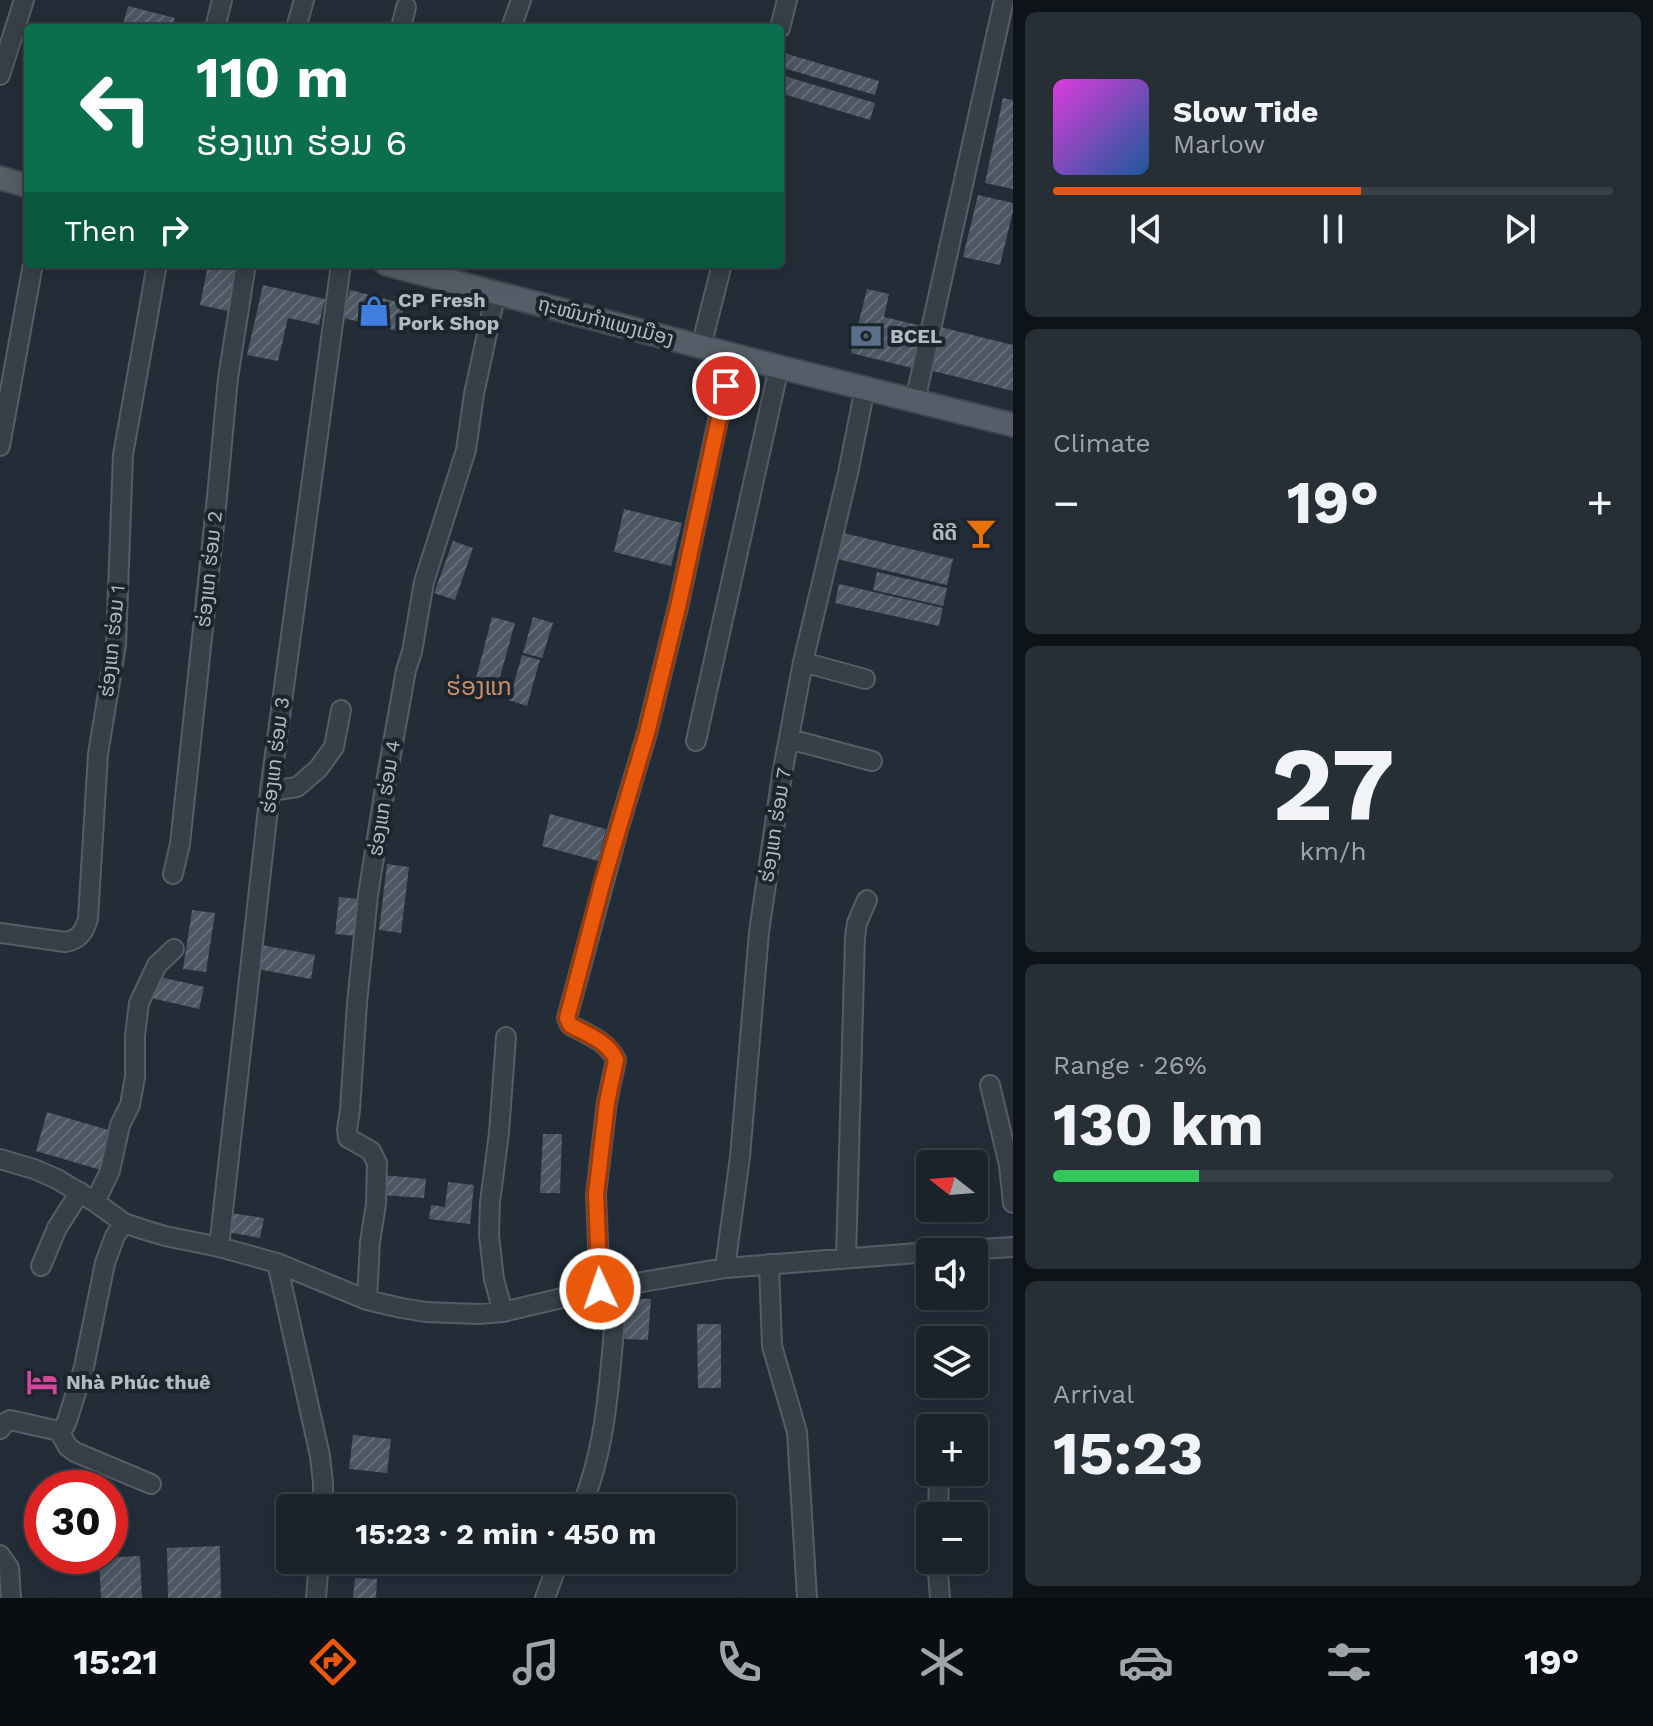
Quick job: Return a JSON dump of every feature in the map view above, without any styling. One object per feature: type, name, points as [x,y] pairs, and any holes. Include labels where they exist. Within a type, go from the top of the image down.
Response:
[{"type":"main road","points":[[0,178],[24,185]]},
{"type":"main road","name":"ຖະໜົນກຳແພງເມືອງ","points":[[430,269],[496,292],[701,347],[1013,425]]},
{"type":"street","points":[[0,75],[24,0]]},
{"type":"street","points":[[216,24],[222,0]]},
{"type":"street","points":[[297,24],[304,0]]},
{"type":"street","points":[[512,24],[521,0]]},
{"type":"street","points":[[781,24],[787,0]]},
{"type":"street","points":[[915,401],[1004,0]]},
{"type":"street","points":[[402,24],[406,7]]},
{"type":"street","points":[[0,446],[32,268]]},
{"type":"street","name":"ຮ່ອງແກ ຮ່ອມ 1","points":[[0,933],[73,941],[81,936],[88,919],[98,754],[116,645],[123,455],[156,268]]},
{"type":"street","name":"ຮ່ອງແກ ຮ່ອມ 2","points":[[173,874],[180,844],[228,378],[245,268]]},
{"type":"street","name":"ຮ່ອງແກ ຮ່ອມ 3","points":[[219,1247],[270,791],[340,268]]},
{"type":"street","points":[[701,347],[721,268]]},
{"type":"street","name":"ຮ່ອງແກ ຮ່ອມ 4","points":[[367,1300],[377,1163],[371,1151],[348,1138],[347,1130],[368,895],[424,582],[466,450],[474,394],[496,292]]},
{"type":"street","points":[[587,1494],[603,1428],[609,1287],[596,1194],[607,1102],[616,1060],[608,1048],[570,1025],[567,1018],[654,704],[732,355]]},
{"type":"street","points":[[696,741],[779,367]]},
{"type":"street","name":"ຮ່ອງແກ ຮ່ອມ 7","points":[[725,1268],[740,1157],[759,932],[789,739],[803,662],[865,388]]},
{"type":"street","points":[[803,662],[865,679]]},
{"type":"street","points":[[270,791],[297,787],[318,769],[334,747],[341,710]]},
{"type":"street","points":[[789,739],[872,761]]},
{"type":"street","points":[[846,1258],[855,937],[857,923],[867,900]]},
{"type":"street","points":[[41,1266],[57,1228],[110,1171],[135,1077],[139,1003],[157,965],[174,949]]},
{"type":"street","points":[[503,1312],[494,1279],[489,1235],[506,1037]]},
{"type":"street","points":[[990,1085],[1009,1165],[1013,1203]]},
{"type":"street","points":[[0,1159],[46,1173],[88,1197],[124,1223],[277,1263],[367,1300],[426,1312],[503,1312],[609,1287],[725,1268],[916,1253]]},
{"type":"street","points":[[59,1431],[67,1421],[84,1367],[105,1263],[115,1236],[124,1223]]},
{"type":"street","points":[[988,1249],[1013,1247]]},
{"type":"street","points":[[277,1263],[320,1456],[323,1494]]},
{"type":"street","points":[[769,1264],[772,1346],[797,1432],[807,1598]]},
{"type":"street","points":[[0,1429],[10,1420],[59,1431],[68,1447],[75,1452],[151,1484]]},
{"type":"street","points":[[0,1555],[9,1568],[11,1598],[0,1598]]},
{"type":"street","points":[[316,1598],[318,1574]]},
{"type":"street","points":[[545,1598],[554,1574]]},
{"type":"street","points":[[938,1574],[940,1598]]},
{"type":"building","points":[[128,6],[175,18],[173,24],[123,24]]},
{"type":"building","points":[[784,53],[879,81],[875,95],[784,68]]},
{"type":"building","points":[[784,76],[875,103],[870,120],[784,94]]},
{"type":"building","points":[[1003,98],[1013,100],[1013,189],[985,183]]},
{"type":"building","points":[[978,195],[1013,203],[1000,265],[963,257]]},
{"type":"building","points":[[207,268],[241,272],[233,312],[200,305]]},
{"type":"building","points":[[263,285],[325,299],[319,325],[288,318],[278,361],[247,355]]},
{"type":"building","points":[[867,289],[889,294],[884,317],[926,327],[916,369],[851,353]]},
{"type":"building","name":"CP Fresh Pork Shop","points":[[350,290],[405,304],[398,331],[343,318]]},
{"type":"building","points":[[936,326],[1013,345],[1013,391],[925,369]]},
{"type":"building","points":[[624,509],[682,523],[671,566],[614,552]]},
{"type":"building","points":[[839,532],[953,559],[947,585],[833,558]]},
{"type":"building","points":[[453,541],[473,548],[455,600],[434,593]]},
{"type":"building","points":[[877,572],[947,588],[943,606],[873,590]]},
{"type":"building","points":[[839,584],[943,608],[939,626],[835,603]]},
{"type":"building","points":[[492,617],[515,623],[497,688],[475,682]]},
{"type":"building","points":[[533,617],[553,623],[542,658],[523,653]]},
{"type":"building","points":[[522,655],[540,660],[527,706],[509,700]]},
{"type":"building","points":[[550,814],[606,829],[598,861],[542,846]]},
{"type":"building","points":[[387,864],[409,867],[401,933],[379,930]]},
{"type":"building","points":[[339,897],[360,899],[356,936],[335,934]]},
{"type":"building","points":[[192,910],[215,913],[206,972],[183,969]]},
{"type":"building","points":[[262,945],[315,955],[311,979],[257,969]]},
{"type":"building","points":[[156,976],[204,987],[199,1009],[151,998]]},
{"type":"building","points":[[47,1112],[112,1131],[101,1170],[36,1151]]},
{"type":"building","points":[[543,1134],[562,1134],[560,1193],[540,1193]]},
{"type":"building","points":[[382,1175],[426,1179],[424,1198],[381,1195]]},
{"type":"building","points":[[448,1182],[474,1185],[470,1224],[429,1219],[431,1205],[445,1207]]},
{"type":"building","points":[[231,1213],[264,1218],[260,1238],[227,1232]]},
{"type":"building","points":[[625,1298],[651,1299],[648,1340],[623,1339]]},
{"type":"building","points":[[697,1324],[721,1324],[721,1388],[698,1388]]},
{"type":"building","points":[[353,1435],[391,1439],[387,1473],[349,1469]]},
{"type":"building","points":[[220,1546],[221,1598],[168,1598],[167,1548]]},
{"type":"building","points":[[140,1556],[142,1598],[101,1598],[100,1574],[128,1574],[128,1557]]},
{"type":"building","points":[[355,1578],[377,1579],[376,1598],[353,1598]]},
{"type":"place","name":"CP Fresh Pork Shop","points":[[374,311]]},
{"type":"place","name":"BCEL","points":[[866,336]]},
{"type":"place","name":"ດີດີ","points":[[981,533]]},
{"type":"place","name":"Nhà Phúc thuê","points":[[42,1382]]},
{"type":"district","name":"ຮ່ອງແກ","points":[[479,687]]},
{"type":"route","points":[[600,1289],[596,1194],[607,1102],[616,1060],[608,1048],[570,1025],[567,1018],[647,733],[726,386]]}]
